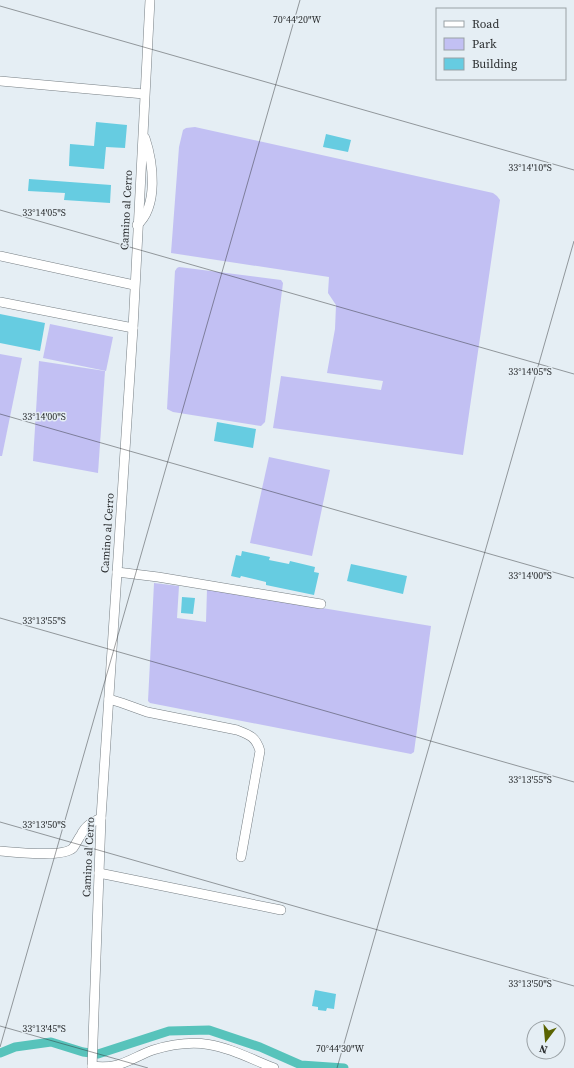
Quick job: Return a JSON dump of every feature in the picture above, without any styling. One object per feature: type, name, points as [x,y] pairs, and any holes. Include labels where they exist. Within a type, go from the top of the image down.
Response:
[{"type":"street","name":"Camino al Cerro","points":[[92,1065],[101,818],[133,328],[137,225],[150,0]]},
{"type":"street","points":[[0,81],[144,94]]},
{"type":"street","points":[[0,256],[134,285]]},
{"type":"street","points":[[0,302],[133,328]]},
{"type":"street","points":[[117,572],[158,577],[321,604]]},
{"type":"street","points":[[109,699],[147,712],[237,730],[250,735],[258,742],[260,751],[241,857]]},
{"type":"street","points":[[0,851],[50,853],[67,852],[74,847],[88,824],[101,818]]},
{"type":"street","points":[[99,873],[281,910]]},
{"type":"street","points":[[92,1065],[111,1067],[154,1050],[173,1045],[191,1043],[222,1047],[274,1068]]},
{"type":"green space","points":[[195,127],[493,193],[497,196],[500,200],[463,455],[273,428],[281,376],[381,390],[383,381],[327,373],[335,329],[336,305],[328,293],[329,277],[171,253],[179,147],[183,130],[186,128]]},
{"type":"green space","points":[[179,267],[281,280],[283,283],[265,422],[261,426],[173,412],[167,409],[175,271]]},
{"type":"green space","points":[[50,324],[113,337],[106,371],[43,358]]},
{"type":"green space","points":[[0,354],[22,358],[2,456],[0,456]]},
{"type":"green space","points":[[39,361],[105,371],[98,473],[33,461]]},
{"type":"green space","points":[[269,457],[330,470],[312,556],[250,543]]},
{"type":"green space","points":[[154,583],[179,586],[177,618],[206,622],[207,589],[431,626],[414,752],[411,754],[150,703],[148,701]]},
{"type":"building","points":[[96,122],[127,125],[125,148],[106,147],[104,169],[69,166],[70,144],[94,146]]},
{"type":"building","points":[[326,134],[351,140],[348,152],[323,147]]},
{"type":"building","points":[[29,179],[111,185],[110,203],[64,200],[65,193],[28,191]]},
{"type":"building","points":[[0,314],[45,323],[40,351],[0,343]]},
{"type":"building","points":[[217,422],[256,429],[253,448],[214,441]]},
{"type":"building","points":[[242,551],[270,557],[269,560],[289,564],[290,561],[315,567],[314,572],[319,573],[314,595],[266,585],[266,582],[241,576],[240,578],[231,576],[236,555],[241,556]]},
{"type":"building","points":[[351,564],[407,576],[403,594],[347,581]]},
{"type":"building","points":[[182,597],[195,598],[193,614],[181,613]]},
{"type":"building","points":[[315,990],[336,994],[334,1009],[327,1008],[326,1011],[318,1010],[318,1007],[312,1006]]},
{"type":"waterway","points":[[0,1053],[15,1047],[51,1042],[83,1052],[98,1054],[169,1031],[209,1030],[260,1047],[301,1065],[344,1068]]}]
